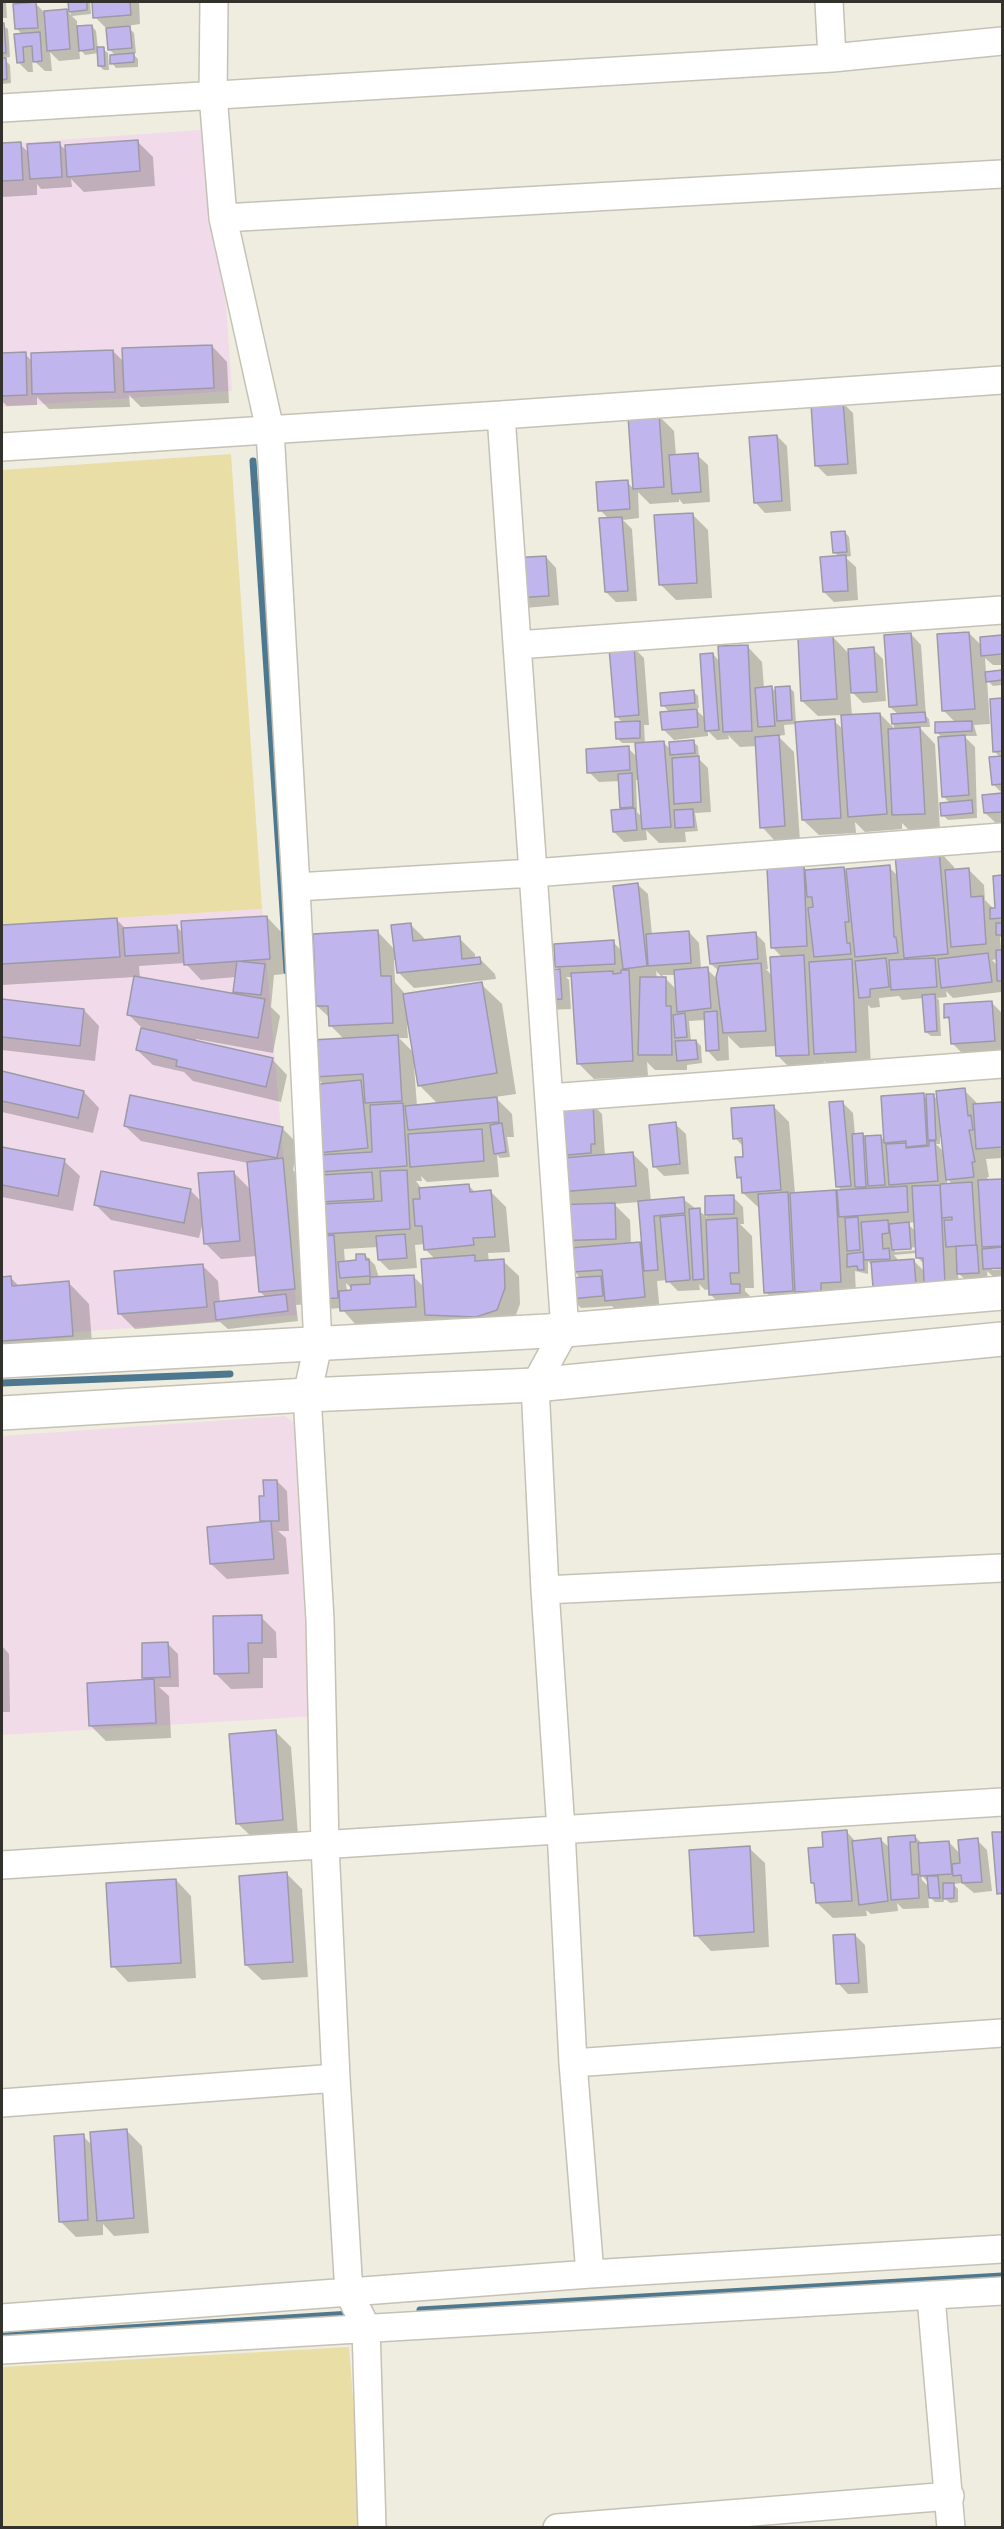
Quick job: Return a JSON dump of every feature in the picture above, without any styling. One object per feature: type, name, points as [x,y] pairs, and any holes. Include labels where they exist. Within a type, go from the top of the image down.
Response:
[{"type":"street","points":[[214,2],[213,94],[223,218],[270,430],[296,887],[318,1345],[308,1395],[320,1620],[326,1845],[336,2078],[349,2293],[366,2327],[372,2528]]},
{"type":"street","points":[[829,2],[832,58]]},
{"type":"street","points":[[2,108],[832,58],[1002,41]]},
{"type":"street","points":[[223,218],[1002,174]]},
{"type":"street","points":[[2,447],[1002,380]]},
{"type":"street","points":[[501,415],[565,1330],[536,1385],[545,1590],[573,2063],[590,2274]]},
{"type":"street","points":[[518,645],[1002,610]]},
{"type":"street","points":[[296,887],[533,873],[1002,837]]},
{"type":"street","points":[[549,1098],[1002,1064]]},
{"type":"street","points":[[2,1361],[565,1330],[1002,1293]]},
{"type":"street","points":[[2,1413],[308,1395],[536,1385],[1002,1340]]},
{"type":"street","points":[[545,1590],[1002,1568]]},
{"type":"street","points":[[2,1865],[1002,1802]]},
{"type":"street","points":[[573,2063],[1002,2033]]},
{"type":"street","points":[[2,2103],[336,2078]]},
{"type":"street","points":[[2,2318],[590,2274],[1002,2249]]},
{"type":"street","points":[[2,2350],[366,2327],[931,2297],[1002,2291]]},
{"type":"street","points":[[931,2297],[951,2528]]},
{"type":"street","points":[[557,2528],[950,2496]]},
{"type":"shaded area","points":[[214,129],[232,391],[2,407],[2,144]]},
{"type":"shaded area","points":[[231,454],[262,909],[2,925],[2,470]]},
{"type":"shaded area","points":[[262,909],[297,1315],[2,1338],[2,925]]},
{"type":"shaded area","points":[[285,1416],[306,1431],[317,1716],[2,1735],[2,1436]]},
{"type":"shaded area","points":[[349,2347],[363,2527],[2,2528],[2,2367]]},
{"type":"building","points":[[36,2],[38,28],[15,29],[13,4]]},
{"type":"building","points":[[68,2],[87,2],[87,10],[69,12]]},
{"type":"building","points":[[92,2],[130,2],[131,15],[93,18]]},
{"type":"building","points":[[67,9],[70,49],[47,51],[44,11]]},
{"type":"building","points":[[2,23],[4,23],[6,53],[2,53]]},
{"type":"building","points":[[92,25],[94,49],[79,51],[77,26]]},
{"type":"building","points":[[130,26],[132,48],[108,50],[106,28]]},
{"type":"building","points":[[40,32],[42,61],[33,62],[32,46],[23,47],[24,62],[17,63],[14,34]]},
{"type":"building","points":[[97,47],[104,47],[105,66],[98,66]]},
{"type":"building","points":[[134,53],[134,62],[110,64],[110,55]]},
{"type":"building","points":[[2,58],[6,58],[7,79],[2,80]]},
{"type":"building","points":[[138,140],[140,171],[67,177],[65,145]]},
{"type":"building","points":[[21,142],[23,180],[2,181],[2,143]]},
{"type":"building","points":[[60,142],[62,177],[30,179],[27,144]]},
{"type":"building","points":[[212,345],[214,388],[124,392],[122,348]]},
{"type":"building","points":[[113,350],[115,392],[32,394],[31,353]]},
{"type":"building","points":[[26,352],[27,395],[2,396],[2,353]]},
{"type":"building","points":[[843,401],[848,464],[815,466],[811,404]]},
{"type":"building","points":[[659,413],[664,487],[633,489],[628,416]]},
{"type":"building","points":[[777,435],[782,501],[754,503],[749,437]]},
{"type":"building","points":[[698,453],[701,492],[672,494],[669,455]]},
{"type":"building","points":[[628,480],[630,509],[598,511],[596,482]]},
{"type":"building","points":[[693,513],[697,583],[659,585],[654,515]]},
{"type":"building","points":[[622,517],[628,591],[605,592],[599,518]]},
{"type":"building","points":[[845,531],[847,552],[833,553],[831,532]]},
{"type":"building","points":[[846,555],[848,591],[823,592],[820,557]]},
{"type":"building","points":[[546,556],[549,596],[513,598],[511,558]]},
{"type":"building","points":[[969,632],[975,709],[942,711],[937,634]]},
{"type":"building","points":[[911,633],[917,705],[889,707],[884,635]]},
{"type":"building","points":[[1002,635],[1002,654],[981,656],[980,637]]},
{"type":"building","points":[[833,636],[837,699],[801,701],[798,638]]},
{"type":"building","points":[[748,645],[752,731],[723,732],[718,646]]},
{"type":"building","points":[[634,646],[639,715],[615,717],[609,648]]},
{"type":"building","points":[[874,647],[877,692],[851,693],[848,649]]},
{"type":"building","points":[[713,653],[719,730],[705,731],[700,654]]},
{"type":"building","points":[[1002,670],[1002,680],[986,682],[985,672]]},
{"type":"building","points":[[772,686],[775,726],[758,727],[755,688]]},
{"type":"building","points":[[790,686],[792,720],[777,721],[775,687]]},
{"type":"building","points":[[694,690],[695,703],[661,706],[660,693]]},
{"type":"building","points":[[1002,698],[1002,751],[993,752],[990,699]]},
{"type":"building","points":[[697,709],[698,727],[662,730],[660,712]]},
{"type":"building","points":[[925,712],[926,722],[892,724],[891,714]]},
{"type":"building","points":[[880,713],[887,814],[848,817],[841,715]]},
{"type":"building","points":[[835,719],[841,818],[802,820],[795,722]]},
{"type":"building","points":[[640,721],[640,738],[616,739],[615,722]]},
{"type":"building","points":[[972,721],[972,731],[935,733],[935,722]]},
{"type":"building","points":[[920,727],[925,814],[892,815],[888,729]]},
{"type":"building","points":[[779,735],[785,826],[760,828],[755,737]]},
{"type":"building","points":[[965,735],[969,795],[942,797],[938,737]]},
{"type":"building","points":[[694,740],[695,753],[670,755],[669,742]]},
{"type":"building","points":[[664,741],[671,827],[642,829],[635,743]]},
{"type":"building","points":[[629,746],[630,770],[587,773],[586,749]]},
{"type":"building","points":[[699,756],[701,802],[674,804],[672,758]]},
{"type":"building","points":[[1002,756],[1002,784],[992,785],[989,757]]},
{"type":"building","points":[[632,773],[633,807],[620,808],[618,774]]},
{"type":"building","points":[[1002,793],[1002,812],[984,813],[982,795]]},
{"type":"building","points":[[972,800],[973,813],[941,816],[940,803]]},
{"type":"building","points":[[635,808],[637,830],[613,832],[611,810]]},
{"type":"building","points":[[693,809],[694,827],[675,828],[674,810]]},
{"type":"building","points":[[939,850],[948,954],[904,958],[895,854]]},
{"type":"building","points":[[890,865],[894,937],[896,937],[898,953],[855,957],[846,869]]},
{"type":"building","points":[[804,866],[807,946],[771,948],[767,868]]},
{"type":"building","points":[[844,867],[849,922],[845,922],[847,943],[850,943],[851,954],[814,957],[808,908],[813,907],[812,897],[807,897],[805,870]]},
{"type":"building","points":[[969,868],[971,897],[983,896],[986,944],[951,947],[945,870]]},
{"type":"building","points":[[1002,875],[1002,918],[990,919],[990,908],[995,908],[993,876]]},
{"type":"building","points":[[638,883],[647,966],[623,969],[613,886]]},
{"type":"building","points":[[267,916],[270,959],[184,965],[181,921]]},
{"type":"building","points":[[117,918],[120,957],[2,964],[2,925]]},
{"type":"building","points":[[411,923],[413,941],[460,936],[462,959],[480,957],[481,964],[397,973],[391,925]]},
{"type":"building","points":[[996,923],[1002,923],[1002,935],[996,935]]},
{"type":"building","points":[[177,925],[179,953],[125,956],[123,928]]},
{"type":"building","points":[[378,930],[381,976],[391,976],[393,1023],[329,1026],[328,1006],[316,1006],[313,934]]},
{"type":"building","points":[[689,931],[691,963],[648,966],[646,934]]},
{"type":"building","points":[[756,932],[758,959],[710,964],[707,936]]},
{"type":"building","points":[[614,940],[615,964],[555,967],[554,944]]},
{"type":"building","points":[[996,950],[1002,950],[1002,981],[997,981]]},
{"type":"building","points":[[988,953],[992,982],[941,988],[938,959]]},
{"type":"building","points":[[804,955],[809,1055],[776,1056],[770,957]]},
{"type":"building","points":[[886,958],[889,987],[870,989],[870,997],[859,998],[855,961]]},
{"type":"building","points":[[935,958],[937,987],[891,990],[889,960]]},
{"type":"building","points":[[852,959],[856,1052],[814,1054],[809,962]]},
{"type":"building","points":[[237,961],[265,964],[261,995],[233,992]]},
{"type":"building","points":[[761,963],[766,1031],[723,1033],[716,977],[719,966]]},
{"type":"building","points":[[708,967],[711,1008],[677,1012],[674,970]]},
{"type":"building","points":[[560,969],[562,999],[534,1001],[532,970]]},
{"type":"building","points":[[621,970],[629,970],[633,1061],[577,1064],[571,973],[613,971],[613,974],[621,973]]},
{"type":"building","points":[[134,976],[265,999],[258,1038],[127,1015]]},
{"type":"building","points":[[640,977],[666,977],[666,1006],[671,1006],[672,1055],[638,1055]]},
{"type":"building","points":[[482,982],[497,1073],[418,1086],[403,994]]},
{"type":"building","points":[[935,994],[937,1031],[925,1032],[922,995]]},
{"type":"building","points":[[2,999],[84,1009],[80,1046],[2,1037]]},
{"type":"building","points":[[992,1001],[995,1041],[951,1044],[949,1017],[944,1018],[944,1004]]},
{"type":"building","points":[[717,1011],[719,1050],[706,1051],[704,1012]]},
{"type":"building","points":[[685,1013],[687,1037],[675,1038],[673,1015]]},
{"type":"building","points":[[141,1028],[273,1058],[266,1087],[176,1066],[177,1060],[136,1050]]},
{"type":"building","points":[[398,1035],[402,1101],[365,1103],[363,1074],[315,1077],[312,1040]]},
{"type":"building","points":[[696,1040],[698,1059],[677,1061],[675,1041]]},
{"type":"building","points":[[2,1071],[84,1091],[78,1118],[2,1101]]},
{"type":"building","points":[[361,1080],[368,1148],[317,1153],[310,1085]]},
{"type":"building","points":[[965,1088],[968,1116],[971,1115],[973,1130],[969,1130],[975,1162],[972,1162],[974,1177],[946,1180],[936,1091]]},
{"type":"building","points":[[924,1093],[927,1145],[906,1147],[906,1141],[884,1143],[881,1096]]},
{"type":"building","points":[[926,1094],[934,1094],[936,1140],[928,1140]]},
{"type":"building","points":[[130,1095],[283,1127],[277,1158],[124,1126]]},
{"type":"building","points":[[497,1097],[499,1122],[408,1130],[405,1106]]},
{"type":"building","points":[[843,1101],[851,1186],[836,1187],[829,1102]]},
{"type":"building","points":[[593,1102],[595,1144],[591,1144],[591,1153],[567,1155],[565,1135],[551,1136],[549,1106]]},
{"type":"building","points":[[1002,1102],[1002,1147],[976,1149],[973,1104]]},
{"type":"building","points":[[403,1103],[407,1166],[319,1172],[318,1155],[372,1152],[370,1105]]},
{"type":"building","points":[[774,1105],[781,1190],[742,1193],[741,1177],[737,1178],[735,1157],[743,1157],[742,1138],[733,1139],[731,1108]]},
{"type":"building","points":[[676,1122],[680,1164],[653,1167],[649,1125]]},
{"type":"building","points":[[502,1123],[506,1152],[494,1154],[490,1125]]},
{"type":"building","points":[[482,1129],[484,1161],[410,1167],[408,1134]]},
{"type":"building","points":[[863,1133],[866,1187],[855,1187],[852,1134]]},
{"type":"building","points":[[881,1135],[885,1185],[868,1186],[865,1136]]},
{"type":"building","points":[[929,1141],[935,1141],[938,1181],[889,1185],[886,1144],[906,1143],[906,1148],[929,1146]]},
{"type":"building","points":[[2,1147],[65,1159],[58,1196],[2,1185]]},
{"type":"building","points":[[633,1152],[636,1186],[546,1193],[563,1158]]},
{"type":"building","points":[[283,1158],[295,1289],[259,1292],[247,1162]]},
{"type":"building","points":[[407,1170],[410,1229],[323,1234],[322,1204],[382,1201],[380,1171]]},
{"type":"building","points":[[101,1171],[191,1189],[184,1223],[94,1205]]},
{"type":"building","points":[[234,1171],[240,1241],[204,1244],[198,1173]]},
{"type":"building","points":[[372,1172],[374,1199],[321,1202],[320,1175]]},
{"type":"building","points":[[1002,1179],[1002,1246],[982,1247],[978,1180]]},
{"type":"building","points":[[972,1182],[976,1245],[946,1247],[944,1220],[952,1220],[952,1217],[942,1218],[940,1184]]},
{"type":"building","points":[[469,1184],[470,1192],[491,1190],[495,1237],[473,1238],[474,1245],[424,1250],[422,1226],[415,1226],[413,1199],[420,1199],[419,1188]]},
{"type":"building","points":[[940,1185],[945,1283],[924,1284],[923,1258],[916,1258],[912,1186]]},
{"type":"building","points":[[907,1186],[908,1212],[839,1217],[837,1190]]},
{"type":"building","points":[[836,1190],[841,1282],[821,1283],[821,1291],[795,1292],[790,1193]]},
{"type":"building","points":[[788,1192],[793,1291],[764,1293],[758,1194]]},
{"type":"building","points":[[734,1195],[734,1214],[705,1215],[705,1196]]},
{"type":"building","points":[[684,1197],[685,1213],[654,1216],[658,1270],[644,1271],[638,1201]]},
{"type":"building","points":[[615,1203],[616,1239],[551,1241],[549,1205]]},
{"type":"building","points":[[700,1208],[704,1279],[693,1280],[689,1209]]},
{"type":"building","points":[[685,1215],[690,1280],[666,1282],[660,1217]]},
{"type":"building","points":[[858,1217],[860,1250],[847,1251],[845,1218]]},
{"type":"building","points":[[737,1218],[739,1273],[730,1273],[731,1284],[740,1284],[740,1293],[709,1295],[706,1220]]},
{"type":"building","points":[[888,1220],[889,1233],[882,1234],[883,1249],[889,1248],[890,1259],[864,1260],[861,1222]]},
{"type":"building","points":[[909,1222],[911,1249],[892,1250],[889,1224]]},
{"type":"building","points":[[405,1234],[407,1258],[378,1260],[376,1236]]},
{"type":"building","points":[[334,1235],[338,1298],[317,1299],[313,1237]]},
{"type":"building","points":[[640,1242],[645,1297],[605,1301],[602,1270],[572,1272],[570,1248]]},
{"type":"building","points":[[977,1245],[979,1273],[957,1274],[956,1246]]},
{"type":"building","points":[[1002,1247],[1002,1268],[983,1269],[982,1249]]},
{"type":"building","points":[[863,1252],[864,1270],[858,1270],[857,1266],[847,1267],[847,1254]]},
{"type":"building","points":[[356,1254],[365,1254],[366,1260],[369,1259],[370,1276],[340,1278],[338,1262],[356,1260]]},
{"type":"building","points":[[475,1255],[475,1261],[504,1259],[505,1288],[497,1310],[476,1317],[425,1315],[421,1259]]},
{"type":"building","points":[[914,1259],[916,1284],[873,1287],[871,1262]]},
{"type":"building","points":[[203,1264],[207,1307],[118,1314],[114,1271]]},
{"type":"building","points":[[414,1275],[416,1307],[340,1311],[339,1291],[351,1290],[351,1285],[370,1284],[370,1277]]},
{"type":"building","points":[[11,1276],[12,1286],[69,1281],[73,1336],[2,1341],[2,1277]]},
{"type":"building","points":[[601,1276],[603,1296],[570,1299],[568,1278]]},
{"type":"building","points":[[286,1294],[288,1311],[216,1320],[214,1302]]},
{"type":"building","points":[[263,1480],[277,1480],[279,1521],[260,1521],[259,1496],[264,1496]]},
{"type":"building","points":[[271,1521],[274,1559],[210,1564],[207,1527]]},
{"type":"building","points":[[262,1615],[262,1643],[248,1643],[249,1673],[214,1674],[213,1616]]},
{"type":"building","points":[[168,1642],[170,1677],[142,1678],[142,1643]]},
{"type":"building","points":[[154,1679],[156,1723],[89,1726],[87,1683]]},
{"type":"building","points":[[276,1730],[283,1820],[236,1824],[229,1734]]},
{"type":"building","points":[[847,1830],[852,1901],[816,1903],[814,1883],[811,1883],[808,1848],[823,1847],[822,1832]]},
{"type":"building","points":[[992,1832],[1002,1832],[1002,1893],[997,1894]]},
{"type":"building","points":[[915,1835],[916,1842],[910,1842],[912,1875],[918,1874],[919,1898],[891,1900],[888,1837]]},
{"type":"building","points":[[881,1838],[888,1901],[859,1905],[852,1841]]},
{"type":"building","points":[[978,1838],[982,1882],[962,1883],[961,1875],[953,1876],[952,1864],[960,1863],[958,1840]]},
{"type":"building","points":[[949,1841],[952,1874],[920,1876],[918,1843]]},
{"type":"building","points":[[750,1846],[754,1932],[694,1936],[689,1850]]},
{"type":"building","points":[[287,1872],[293,1962],[245,1965],[239,1876]]},
{"type":"building","points":[[927,1876],[938,1876],[940,1898],[929,1898]]},
{"type":"building","points":[[176,1879],[181,1963],[111,1967],[106,1883]]},
{"type":"building","points":[[943,1883],[954,1883],[954,1898],[943,1899]]},
{"type":"building","points":[[855,1934],[859,1983],[836,1984],[833,1935]]},
{"type":"building","points":[[127,2129],[134,2218],[97,2221],[90,2132]]},
{"type":"building","points":[[84,2134],[88,2220],[59,2222],[54,2136]]},
{"type":"waterway","points":[[253,461],[287,971]]},
{"type":"waterway","points":[[2,1383],[230,1374]]},
{"type":"waterway","points":[[420,2310],[1002,2276]]},
{"type":"waterway","points":[[2,2336],[351,2314]]}]
